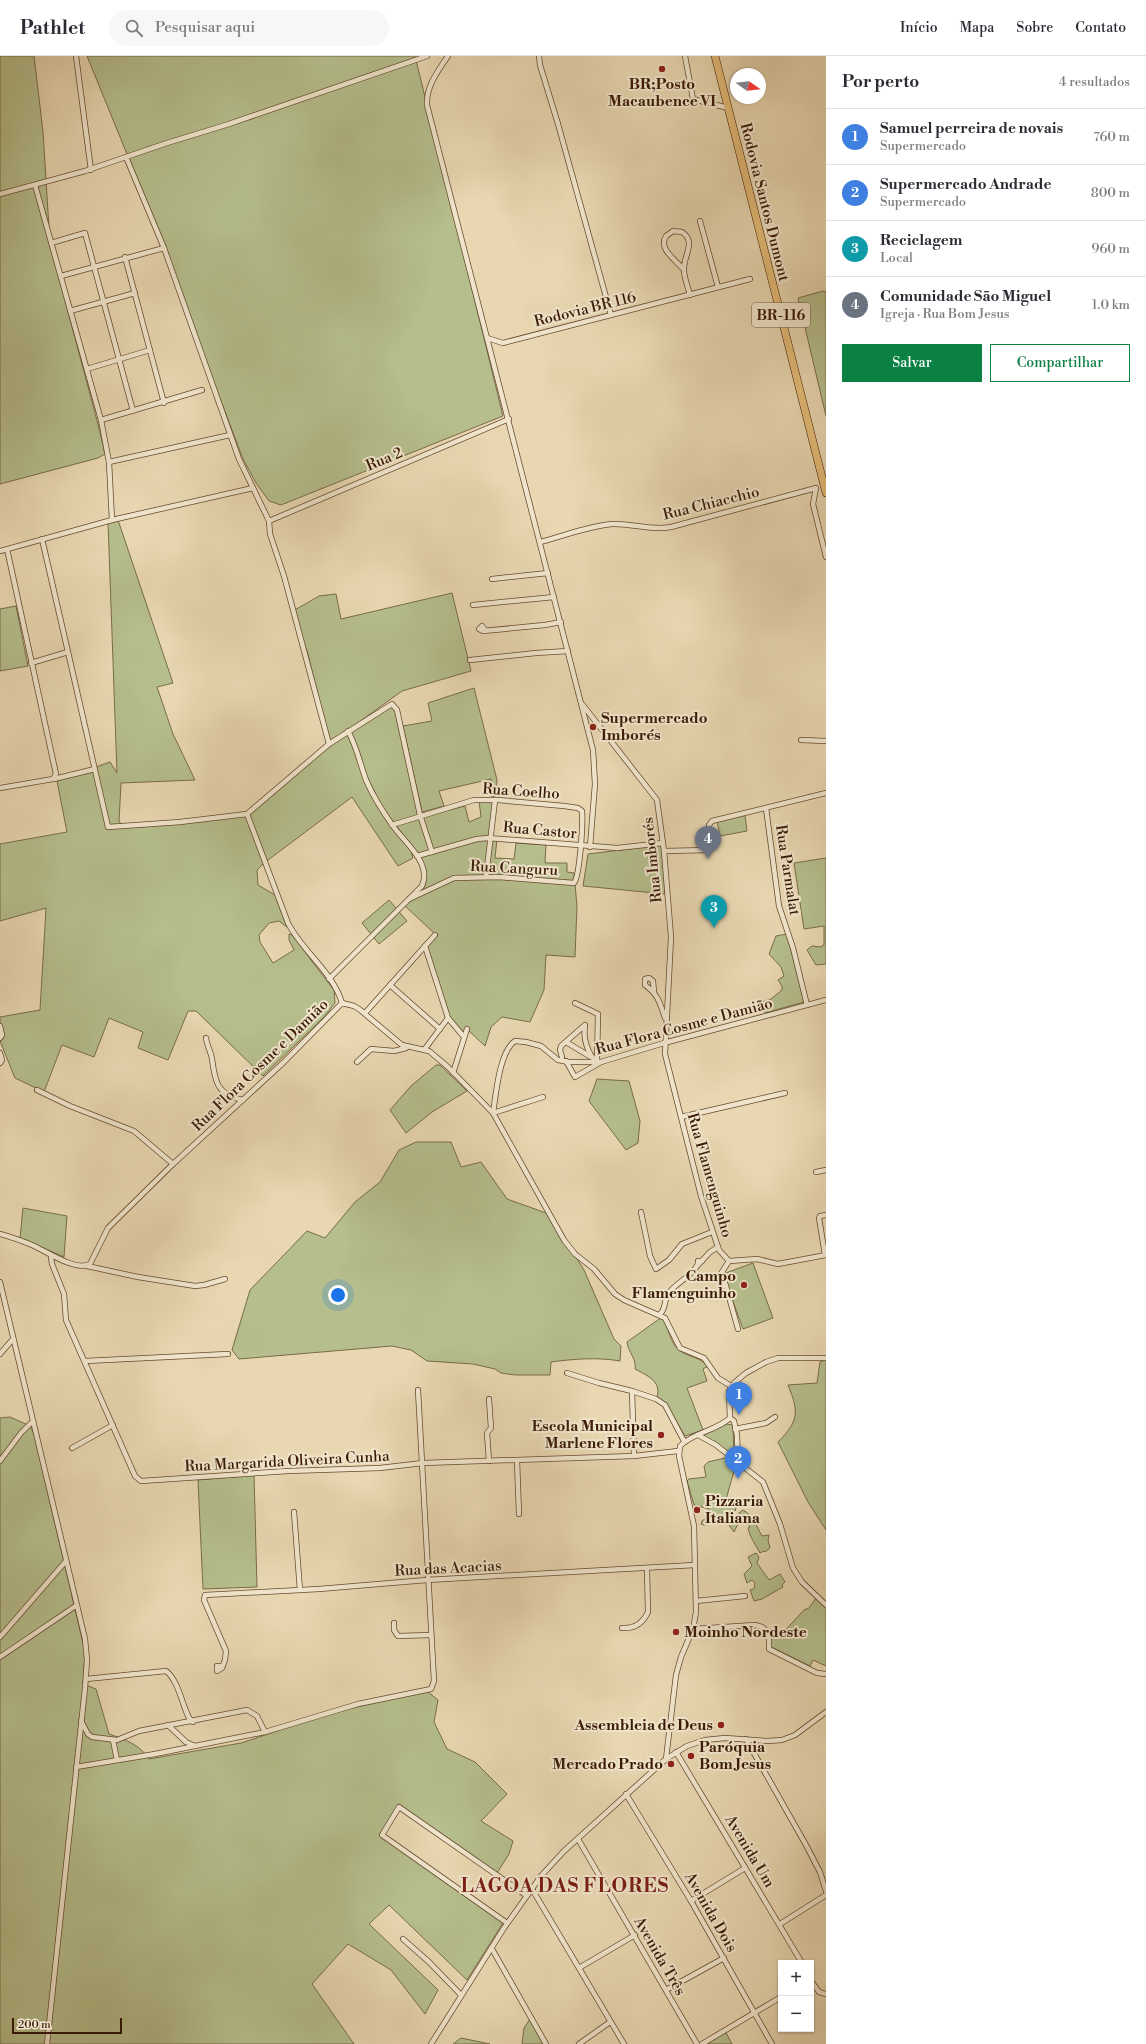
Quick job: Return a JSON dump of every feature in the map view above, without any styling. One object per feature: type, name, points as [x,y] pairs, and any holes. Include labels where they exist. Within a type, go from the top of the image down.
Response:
[{"type":"highway","name":"Rodovia Santos Dumont","points":[[715,56],[826,493]]},
{"type":"street","points":[[76,56],[91,170]]},
{"type":"street","points":[[0,194],[91,170],[428,56]]},
{"type":"street","points":[[448,56],[431,82],[427,96],[428,105],[581,701],[593,757],[595,784],[590,846]]},
{"type":"street","points":[[539,56],[611,315]]},
{"type":"street","points":[[685,56],[693,99],[728,108]]},
{"type":"street","points":[[126,157],[164,248],[230,435],[269,521],[270,534],[284,576],[329,744]]},
{"type":"street","points":[[35,185],[101,420],[109,462],[112,520]]},
{"type":"street","points":[[700,220],[718,287]]},
{"type":"street","points":[[684,270],[664,248],[665,238],[671,231],[681,231],[689,239],[690,246],[684,270],[690,295]]},
{"type":"street","points":[[52,243],[85,233],[133,411]]},
{"type":"street","points":[[61,276],[125,257],[164,248]]},
{"type":"street","points":[[125,257],[164,403]]},
{"type":"street","name":"Rodovia BR 116","points":[[487,338],[503,342],[750,280]]},
{"type":"street","points":[[70,311],[135,293]]},
{"type":"street","points":[[87,369],[150,350]]},
{"type":"street","points":[[101,420],[164,403],[202,390]]},
{"type":"street","name":"Rua 2","points":[[269,521],[509,419]]},
{"type":"street","points":[[109,462],[230,435]]},
{"type":"street","points":[[0,551],[112,520],[253,488]]},
{"type":"street","name":"Rua Chiacchio","points":[[540,542],[612,524],[656,529],[671,528],[816,488],[813,504],[826,557]]},
{"type":"street","points":[[42,539],[108,827],[180,822],[247,814],[329,744],[390,704],[395,706],[420,815],[432,852]]},
{"type":"street","points":[[7,549],[56,774],[53,779]]},
{"type":"street","points":[[492,579],[548,573]]},
{"type":"street","points":[[473,604],[554,596]]},
{"type":"street","points":[[486,631],[545,626],[561,622]]},
{"type":"street","points":[[470,660],[568,651]]},
{"type":"street","points":[[31,663],[68,652]]},
{"type":"street","name":"Rua Imborés","points":[[581,701],[654,795],[659,808],[671,937],[670,988],[664,1043]]},
{"type":"street","points":[[329,979],[422,886],[425,879],[424,867],[392,824],[370,788],[355,745],[348,731]]},
{"type":"street","points":[[801,740],[826,741]]},
{"type":"street","points":[[0,788],[53,779],[95,769]]},
{"type":"street","points":[[664,851],[710,850],[711,847],[708,828],[710,822],[826,793]]},
{"type":"street","name":"Rua Coelho","points":[[392,824],[474,800],[495,800],[580,809],[582,813],[580,846]]},
{"type":"street","points":[[486,877],[495,800]]},
{"type":"street","name":"Rua Parmalat","points":[[766,808],[779,906],[793,948],[807,1005]]},
{"type":"street","points":[[247,814],[288,923],[301,944],[329,979],[342,1003]]},
{"type":"street","name":"Rua Castor","points":[[417,856],[477,840],[491,838],[617,848],[663,843]]},
{"type":"street","name":"Rua Canguru","points":[[409,899],[454,878],[486,877],[574,883],[577,878],[580,846]]},
{"type":"street","points":[[364,1013],[435,934]]},
{"type":"street","points":[[425,946],[448,1018],[464,1037]]},
{"type":"street","points":[[390,985],[440,1029]]},
{"type":"street","points":[[654,992],[660,1002],[666,1022]]},
{"type":"street","name":"Rua Flora Cosme e Damião","points":[[493,1113],[501,1068],[508,1048],[519,1040],[541,1046],[558,1060],[599,1062],[664,1043],[826,1000]]},
{"type":"street","name":"Rua Flora Cosme e Damião","points":[[87,1266],[90,1264],[108,1228],[173,1164],[310,1038],[342,1003],[354,1006],[364,1013],[406,1048]]},
{"type":"street","points":[[575,1003],[598,1014],[599,1062]]},
{"type":"street","points":[[424,1050],[448,1018]]},
{"type":"street","points":[[562,1057],[560,1050],[566,1042],[585,1025],[584,1033],[591,1057]]},
{"type":"street","points":[[0,1026],[2,1035],[0,1038]]},
{"type":"street","points":[[453,1073],[467,1029]]},
{"type":"street","points":[[206,1038],[214,1074],[220,1088],[228,1096],[243,1100]]},
{"type":"street","points":[[566,1042],[599,1062]]},
{"type":"street","name":"Rua Flamenguinho","points":[[664,1043],[665,1054],[700,1196],[718,1247],[729,1261]]},
{"type":"street","points":[[357,1062],[371,1049],[394,1051],[406,1048],[429,1051],[493,1113],[564,1240],[574,1254],[594,1269],[615,1294],[624,1300],[660,1314],[665,1318],[680,1348],[704,1358],[718,1378],[731,1386]]},
{"type":"street","points":[[0,1053],[2,1060],[0,1063]]},
{"type":"street","points":[[566,1061],[575,1077],[599,1062]]},
{"type":"street","points":[[37,1090],[70,1106],[134,1131],[173,1164]]},
{"type":"street","points":[[681,1117],[786,1093]]},
{"type":"street","points":[[493,1113],[543,1097]]},
{"type":"street","points":[[816,1172],[826,1170]]},
{"type":"street","points":[[641,1212],[650,1256],[656,1269],[669,1260],[682,1244],[712,1232]]},
{"type":"street","points":[[738,1330],[722,1272],[729,1261],[757,1259],[778,1264],[825,1255],[819,1218],[820,1216],[826,1215]]},
{"type":"street","points":[[0,1234],[34,1246],[51,1257],[79,1265],[138,1277],[195,1286],[225,1279]]},
{"type":"street","points":[[660,1314],[663,1312],[668,1294],[694,1272],[700,1262],[710,1252],[718,1247]]},
{"type":"street","name":"Rua Margarida Oliveira Cunha","points":[[51,1257],[52,1264],[64,1294],[66,1320],[136,1476],[144,1481],[288,1471],[380,1468],[423,1463],[634,1456],[678,1453]]},
{"type":"street","points":[[0,1282],[87,1648],[86,1679],[47,2044]]},
{"type":"street","points":[[0,1354],[13,1339]]},
{"type":"street","points":[[85,1362],[228,1354]]},
{"type":"street","points":[[738,1462],[734,1421],[730,1418],[728,1395],[731,1386],[746,1373],[778,1358],[826,1358]]},
{"type":"street","points":[[568,1373],[656,1399],[665,1405],[684,1442]]},
{"type":"street","points":[[76,1767],[264,1732],[358,1704],[428,1691],[433,1686],[434,1681],[423,1463],[419,1429],[418,1390]]},
{"type":"street","points":[[632,1391],[634,1456]]},
{"type":"street","points":[[489,1399],[491,1428],[487,1433],[489,1461]]},
{"type":"street","points":[[735,1429],[766,1423],[775,1417]]},
{"type":"street","points":[[666,1759],[676,1675],[681,1657],[693,1629],[696,1601],[693,1521],[678,1453],[684,1442],[722,1424],[730,1418]]},
{"type":"street","points":[[0,1461],[17,1437],[33,1421]]},
{"type":"street","points":[[72,1448],[113,1425]]},
{"type":"street","points":[[698,1435],[716,1445],[763,1482],[780,1524],[793,1568],[802,1582],[825,1602]]},
{"type":"street","points":[[517,1460],[519,1514]]},
{"type":"street","points":[[294,1512],[300,1590]]},
{"type":"street","points":[[0,1638],[66,1561]]},
{"type":"street","name":"Rua das Acacias","points":[[223,1666],[226,1651],[204,1596],[207,1594],[300,1590],[428,1580],[647,1569],[695,1565]]},
{"type":"street","points":[[622,1628],[629,1628],[638,1625],[648,1612],[647,1569]]},
{"type":"street","points":[[696,1601],[745,1596]]},
{"type":"street","points":[[0,1657],[77,1605]]},
{"type":"street","points":[[394,1624],[394,1630],[398,1636],[431,1635]]},
{"type":"street","points":[[693,1629],[759,1625],[769,1633],[769,1649],[817,1673],[826,1674]]},
{"type":"street","points":[[86,1679],[166,1671],[178,1687],[187,1718],[192,1722]]},
{"type":"street","points":[[81,1721],[90,1736],[113,1740],[123,1738],[139,1731],[248,1710],[257,1716],[264,1732]]},
{"type":"street","points":[[431,2044],[507,1923],[556,1858],[666,1759],[686,1746],[705,1740],[725,1738],[776,1741],[788,1738],[826,1712]]},
{"type":"street","points":[[168,1725],[186,1742],[195,1746]]},
{"type":"street","points":[[746,1739],[806,1845],[820,1872],[826,1891]]},
{"type":"street","points":[[113,1740],[117,1760]]},
{"type":"street","name":"Avenida Um","points":[[676,1752],[800,1960]]},
{"type":"street","name":"Avenida Dois","points":[[626,1794],[691,1901],[772,2044]]},
{"type":"street","points":[[507,1923],[382,1835],[399,1807],[527,1896]]},
{"type":"street","name":"Avenida Três","points":[[578,1839],[697,2044]]},
{"type":"street","points":[[691,1901],[745,1868]]},
{"type":"street","points":[[532,1889],[624,2044]]},
{"type":"street","points":[[780,1924],[826,1895]]},
{"type":"street","points":[[579,1968],[635,1935]]},
{"type":"street","points":[[403,1939],[429,1962],[461,1995]]},
{"type":"street","points":[[492,1949],[546,2044]]},
{"type":"street","points":[[666,1990],[724,1958]]},
{"type":"street","points":[[814,1985],[819,1992],[826,1994]]},
{"type":"street","points":[[702,2044],[754,2011],[778,1999]]},
{"type":"street","points":[[579,2044],[610,2022]]},
{"type":"green space","points":[[0,56],[34,56],[43,132],[50,244],[105,454],[98,458],[0,484]]},
{"type":"green space","points":[[87,56],[415,56],[503,416],[281,505],[269,501],[256,483],[243,459],[129,159]]},
{"type":"green space","points":[[823,291],[826,292],[826,416],[798,298]]},
{"type":"green space","points":[[118,520],[173,683],[157,687],[173,734],[195,780],[121,783],[119,822],[126,826],[246,816],[329,744],[308,654],[293,611],[319,596],[336,594],[341,619],[452,593],[471,671],[402,691],[337,738],[394,704],[420,815],[392,825],[357,757],[391,827],[411,851],[413,858],[398,866],[352,797],[264,863],[257,870],[258,885],[275,895],[287,927],[279,921],[269,923],[259,935],[260,942],[273,963],[294,950],[289,940],[289,934],[292,935],[334,990],[335,1003],[324,1017],[263,1076],[196,1011],[188,1011],[168,1060],[138,1048],[143,1032],[109,1018],[94,1057],[62,1045],[44,1092],[15,1078],[0,1041],[4,1038],[0,1038],[0,1017],[40,1010],[46,908],[0,921],[0,844],[67,832],[57,781],[110,762],[117,773],[108,522]]},
{"type":"green space","points":[[16,606],[28,666],[0,671],[0,609]]},
{"type":"green space","points":[[474,688],[497,780],[496,796],[492,797],[491,779],[439,791],[444,806],[422,812],[403,726],[432,721],[428,703]]},
{"type":"green space","points":[[495,800],[491,838],[497,839],[495,858],[514,859],[516,843],[546,845],[545,863],[567,863],[567,872],[574,873],[577,906],[575,957],[546,955],[544,990],[530,1022],[502,1017],[491,1027],[485,1046],[467,1029],[464,1037],[448,1017],[425,946],[435,934],[403,904],[425,879],[416,852],[395,824],[465,806],[469,822],[481,817],[479,801]]},
{"type":"green space","points":[[745,815],[747,831],[720,836],[717,821]]},
{"type":"green space","points":[[662,845],[665,894],[583,886],[588,854]]},
{"type":"green space","points":[[826,858],[826,964],[816,965],[807,950],[812,946],[820,947],[824,945],[824,926],[804,929],[794,863]]},
{"type":"green space","points":[[389,900],[407,921],[379,944],[362,923]]},
{"type":"green space","points":[[787,934],[804,1002],[765,1013],[762,1002],[771,999],[782,990],[782,986],[778,980],[784,976],[781,967],[769,954],[776,936]]},
{"type":"green space","points":[[436,1065],[440,1065],[467,1091],[432,1112],[406,1133],[390,1110],[411,1086]]},
{"type":"green space","points":[[597,1079],[629,1081],[640,1121],[638,1143],[626,1150],[589,1101]]},
{"type":"green space","points":[[416,1142],[451,1142],[461,1167],[481,1162],[507,1199],[549,1214],[584,1270],[614,1339],[621,1346],[620,1361],[586,1359],[551,1362],[550,1375],[515,1375],[501,1373],[495,1369],[473,1364],[427,1361],[411,1350],[392,1346],[239,1359],[232,1350],[250,1290],[307,1231],[325,1238],[355,1202],[380,1182],[399,1150]]},
{"type":"green space","points":[[23,1208],[67,1216],[64,1257],[20,1238]]},
{"type":"green space","name":"Campo Flamenguinho","points":[[753,1263],[773,1318],[743,1329],[723,1274]]},
{"type":"green space","points":[[662,1317],[676,1347],[708,1366],[703,1369],[707,1381],[687,1388],[703,1430],[685,1436],[665,1403],[657,1397],[658,1391],[655,1383],[648,1376],[635,1369],[635,1362],[627,1342]]},
{"type":"green space","points":[[826,1360],[826,1530],[808,1502],[778,1442],[790,1428],[795,1416],[794,1402],[788,1385],[817,1383],[820,1362]]},
{"type":"green space","points":[[10,1417],[30,1426],[34,1434],[85,1652],[83,1684],[96,1689],[109,1734],[136,1746],[149,1759],[241,1743],[328,1714],[407,1695],[428,1692],[438,1700],[434,1722],[447,1749],[475,1762],[507,1794],[481,1821],[513,1841],[509,1854],[497,1873],[399,1806],[379,1835],[503,1923],[467,1980],[389,1905],[369,1924],[438,1990],[425,2014],[391,1970],[348,1944],[312,1984],[354,2044],[0,2044],[0,1418]]},
{"type":"green space","points":[[727,1424],[732,1425],[733,1427],[734,1456],[703,1435]]},
{"type":"green space","points":[[729,1457],[736,1464],[725,1503],[736,1508],[735,1511],[729,1513],[728,1515],[731,1521],[739,1518],[739,1513],[743,1510],[749,1515],[762,1536],[769,1535],[768,1540],[770,1548],[765,1552],[760,1553],[750,1535],[748,1528],[750,1527],[747,1522],[738,1524],[734,1532],[727,1522],[724,1521],[704,1525],[701,1524],[706,1518],[709,1509],[694,1505],[687,1481],[689,1479],[706,1477],[704,1466],[708,1462]]},
{"type":"green space","points":[[254,1475],[257,1587],[203,1589],[198,1480]]},
{"type":"green space","points":[[756,1553],[759,1557],[757,1563],[769,1580],[780,1574],[785,1582],[782,1585],[783,1587],[762,1599],[754,1601],[750,1590],[754,1589],[755,1583],[752,1580],[747,1583],[744,1574],[752,1566],[748,1557]]},
{"type":"green space","points":[[816,1598],[826,1608],[826,1666],[813,1660],[810,1666],[769,1646],[772,1632],[780,1636],[804,1610],[809,1608]]},
{"type":"green space","points":[[530,2019],[545,2044],[522,2044],[524,2028]]},
{"type":"green space","points":[[725,2031],[732,2044],[705,2044]]},
{"type":"green space","points":[[461,2038],[490,2044],[453,2044]]},
{"type":"place","name":"BR;Posto Macaubence VI","points":[[662,69]]},
{"type":"place","name":"Supermercado Imborés","points":[[593,727]]},
{"type":"place","name":"Comunidade São Miguel","points":[[708,859]]},
{"type":"place","name":"Reciclagem","points":[[714,928]]},
{"type":"place","name":"Campo Flamenguinho","points":[[744,1285]]},
{"type":"place","name":"Samuel perreira de novais","points":[[739,1415]]},
{"type":"place","name":"Escola Municipal Marlene Flores","points":[[661,1435]]},
{"type":"place","name":"Supermercado Andrade","points":[[738,1479]]},
{"type":"place","name":"Pizzaria Italiana","points":[[697,1510]]},
{"type":"place","name":"Moinho Nordeste","points":[[676,1632]]},
{"type":"place","name":"Assembleia de Deus","points":[[721,1725]]},
{"type":"place","name":"Paróquia Bom Jesus","points":[[691,1756]]},
{"type":"place","name":"Mercado Prado","points":[[671,1764]]},
{"type":"district","name":"LAGOA DAS FLORES","points":[[565,1885]]}]
